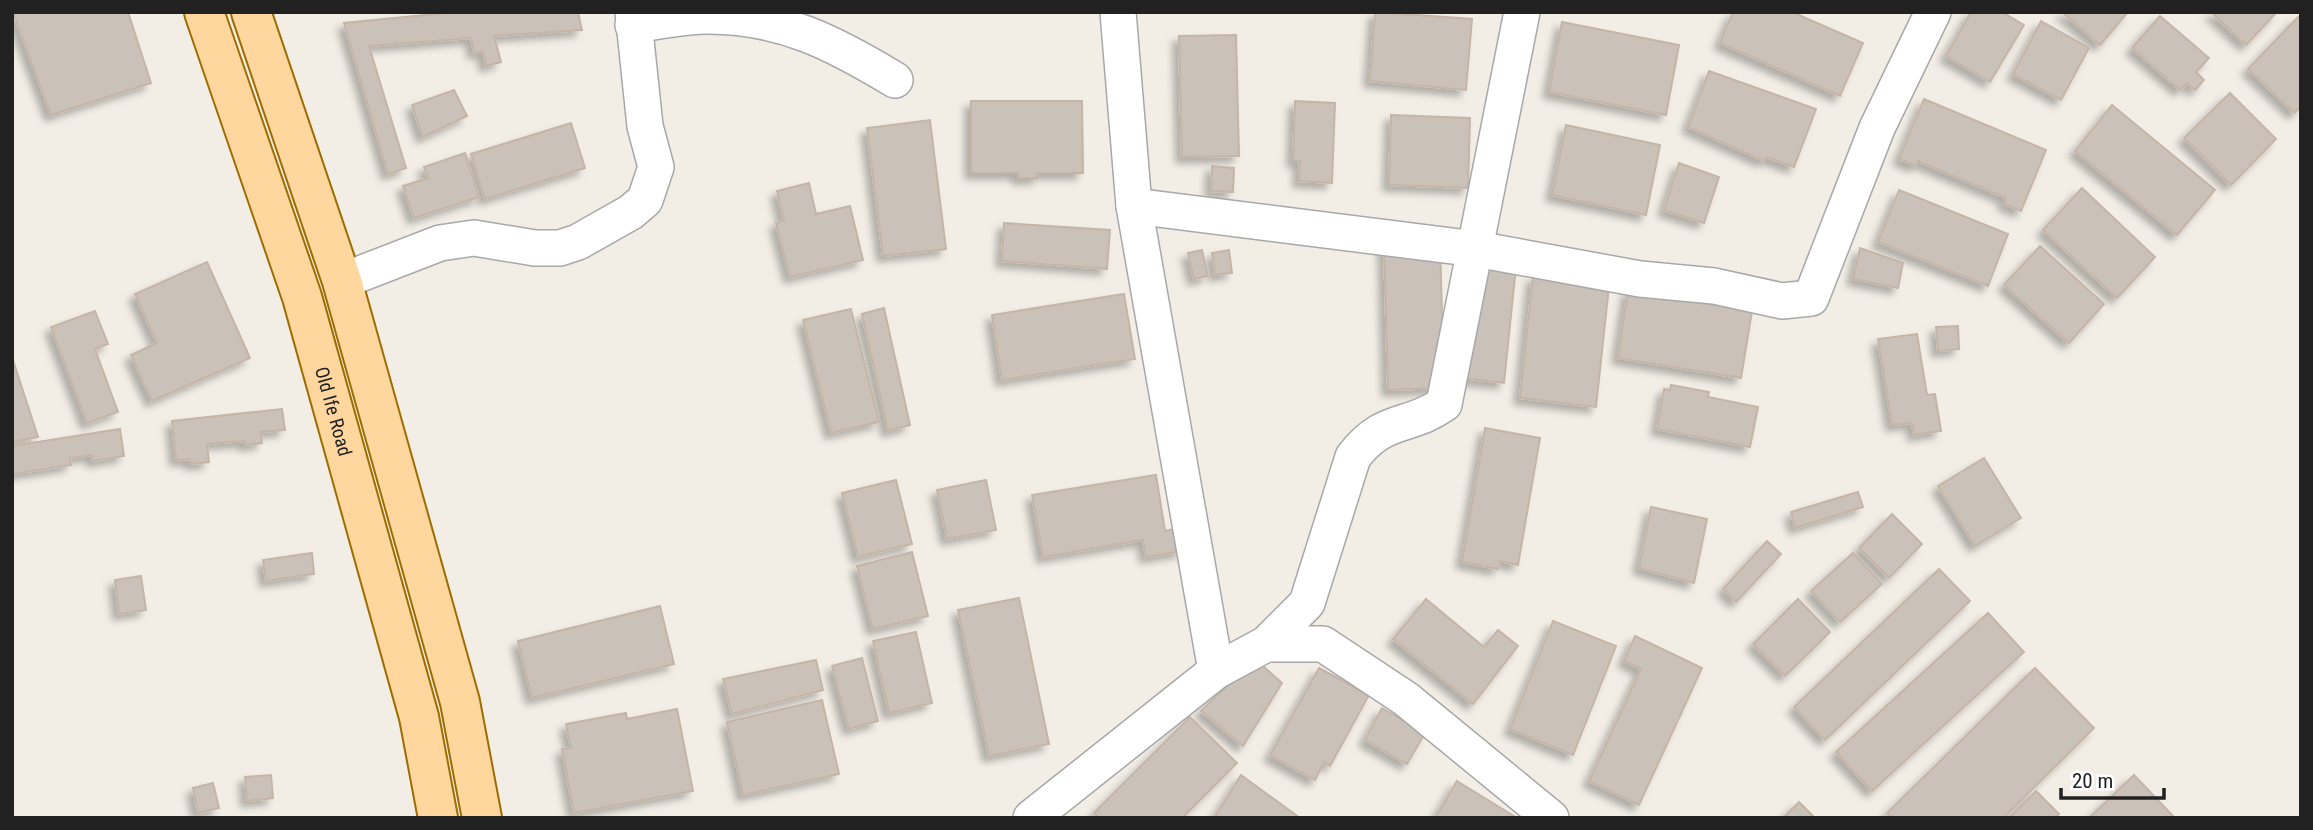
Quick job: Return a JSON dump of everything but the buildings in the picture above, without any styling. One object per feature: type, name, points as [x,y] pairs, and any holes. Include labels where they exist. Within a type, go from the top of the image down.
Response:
[{"type":"main road","name":"Old Ife Road","points":[[204,12],[302,297],[419,717],[438,818]]},
{"type":"main road","points":[[251,12],[342,281],[460,702],[482,818]]},
{"type":"street","points":[[1118,12],[1134,206],[1216,671]]},
{"type":"street","points":[[1031,818],[1216,671],[1266,644],[1307,603],[1353,457],[1366,440],[1393,423],[1427,415],[1444,404],[1522,12]]},
{"type":"street","points":[[1134,206],[1476,249],[1640,279],[1714,286],[1782,301],[1811,298],[1877,128],[1933,12]]},
{"type":"street","points":[[342,281],[440,243],[474,238],[535,248],[560,248],[578,242],[631,212],[645,200],[656,167],[645,127],[633,18],[707,16],[751,19],[799,30],[838,46],[895,80]]},
{"type":"street","points":[[1266,644],[1323,644],[1406,699],[1551,818]]}]
